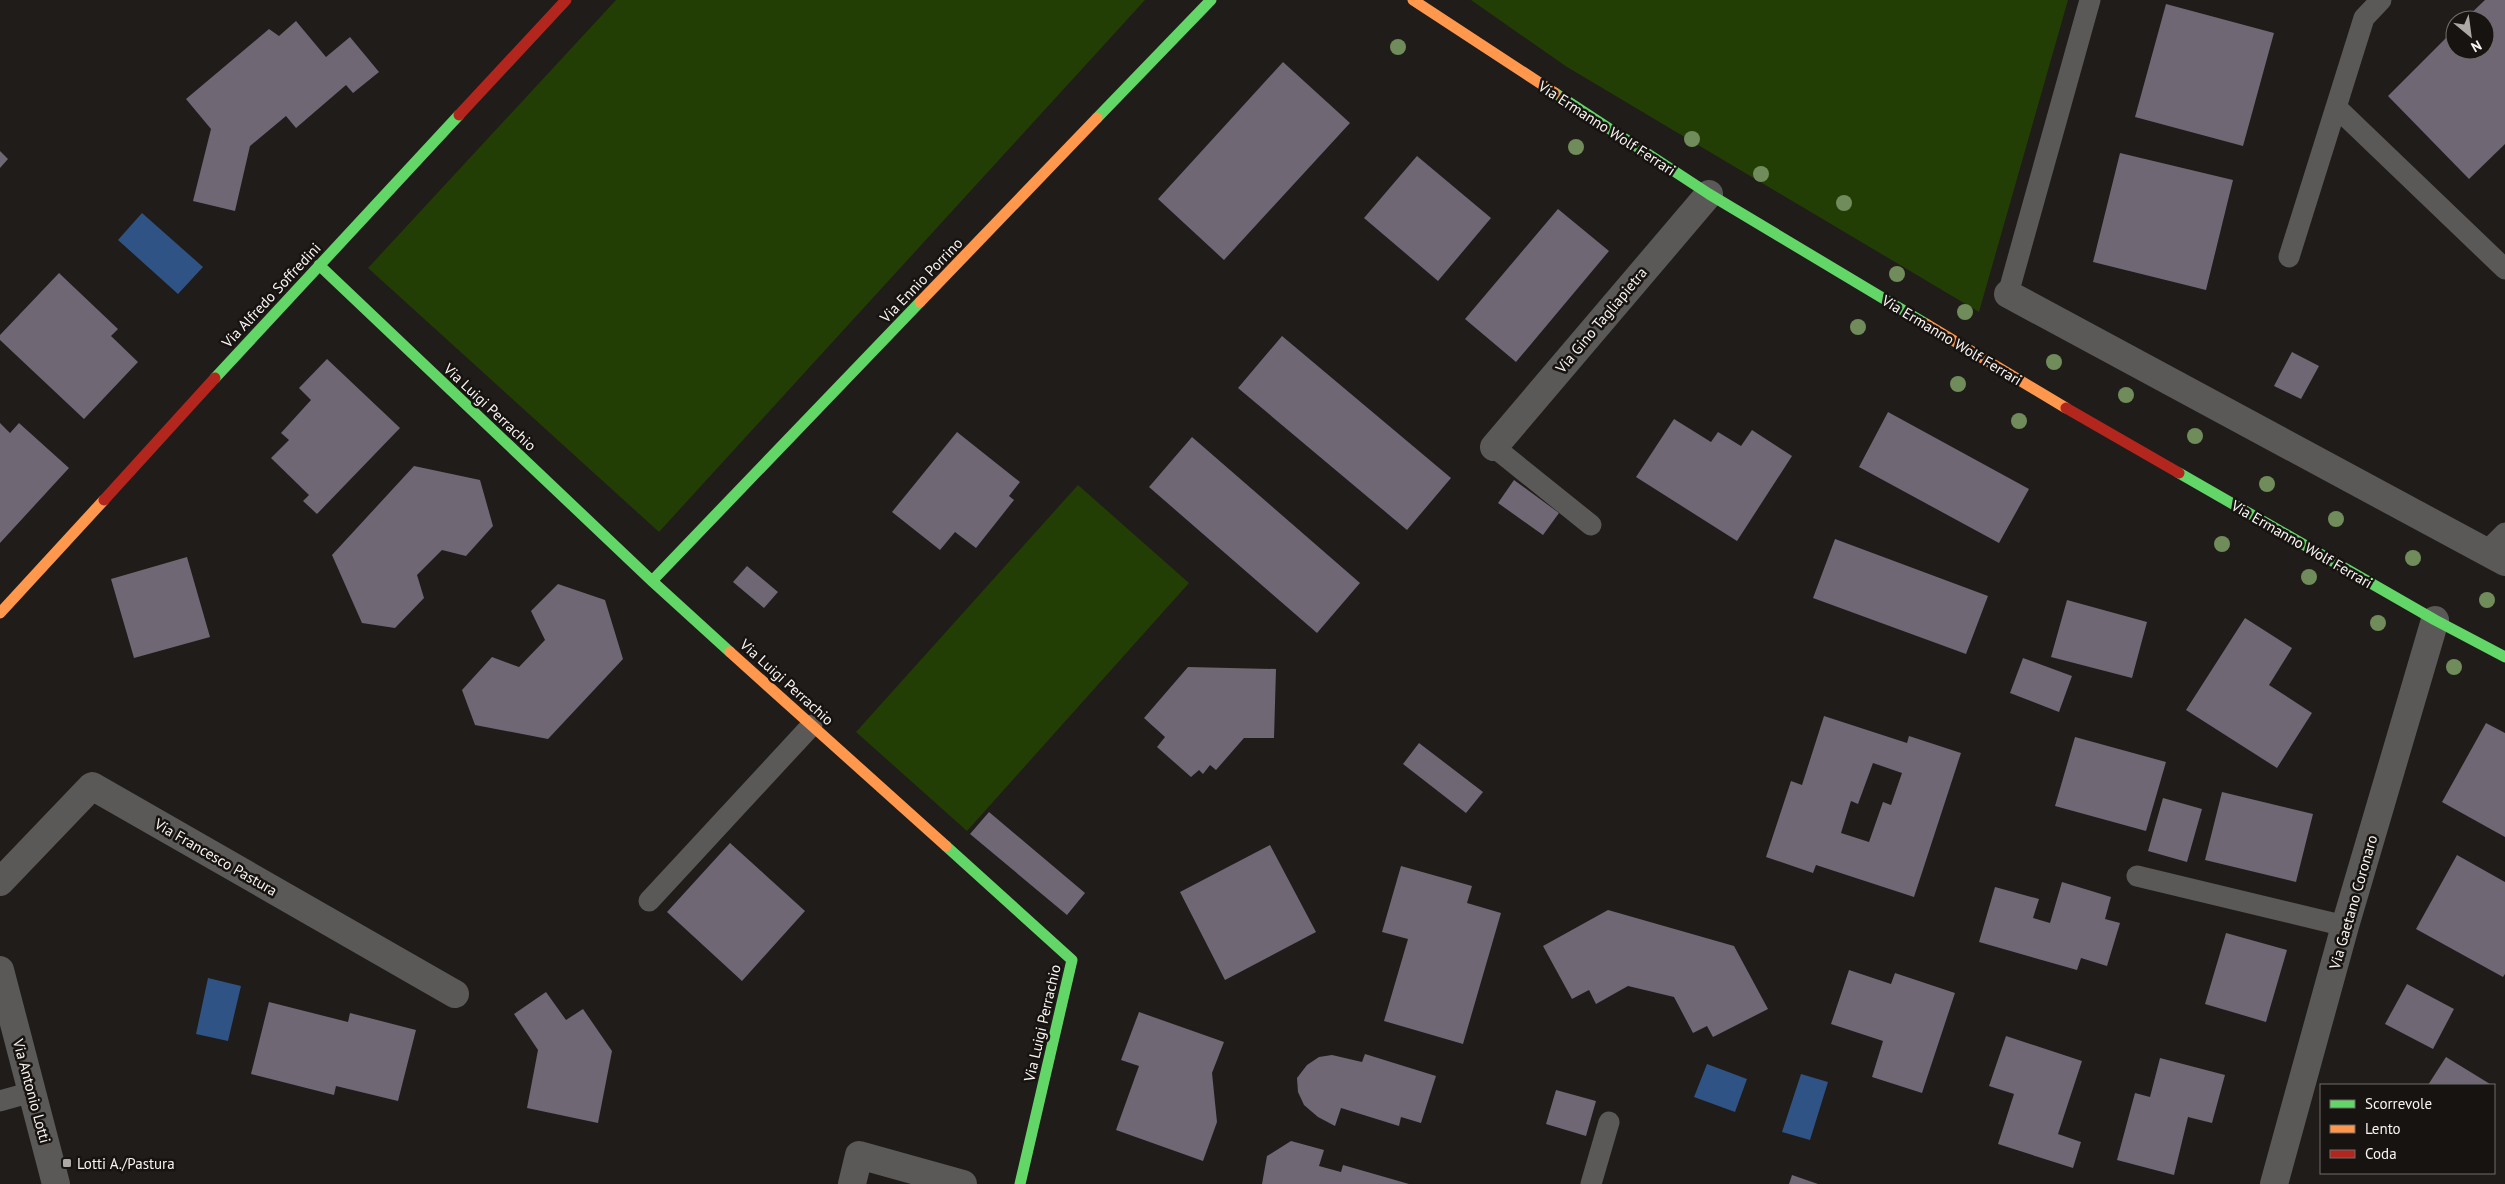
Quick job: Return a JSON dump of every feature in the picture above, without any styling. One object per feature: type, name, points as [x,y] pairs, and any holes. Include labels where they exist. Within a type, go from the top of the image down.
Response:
[{"type":"street","name":"Via Alfredo Soffredini","points":[[0,613],[319,265],[566,0]]},
{"type":"street","name":"Via Ennio Porrino","points":[[652,581],[1211,0]]},
{"type":"street","name":"Via Ermanno Wolf Ferrari","points":[[1413,0],[1709,194],[2042,394],[2435,620],[2505,657]]},
{"type":"street","name":"Via Gino Tagliapietra","points":[[1494,447],[1709,194]]},
{"type":"street","name":"Via Luigi Perrachio","points":[[319,265],[652,581],[1072,960],[1020,1184]]},
{"type":"street","points":[[2008,294],[2499,549]]},
{"type":"street","name":"Via Gaetano Coronaro","points":[[2274,1184],[2345,926],[2435,620]]},
{"type":"street","name":"Via Francesco Pastura","points":[[0,882],[92,786],[455,994]]},
{"type":"street","name":"Via Antonio Lotti","points":[[0,970],[56,1184]]},
{"type":"street","points":[[852,1184],[859,1155],[963,1184]]},
{"type":"lane","points":[[2008,294],[2090,0]]},
{"type":"lane","points":[[2289,257],[2366,9],[2381,0]]},
{"type":"lane","points":[[2336,107],[2505,269]]},
{"type":"lane","points":[[1494,447],[1592,525]]},
{"type":"lane","points":[[649,901],[812,725]]},
{"type":"lane","points":[[2137,876],[2345,926]]},
{"type":"lane","points":[[0,1100],[32,1092]]},
{"type":"lane","points":[[1591,1184],[1609,1122]]},
{"type":"green space","points":[[616,0],[1145,0],[659,532],[368,268]]},
{"type":"green space","points":[[1471,0],[2068,0],[1979,312],[1567,67]]},
{"type":"green space","points":[[1078,485],[1189,583],[967,831],[856,732]]},
{"type":"water","points":[[142,213],[203,267],[178,294],[118,240]]},
{"type":"water","points":[[208,978],[241,986],[228,1041],[196,1034]]},
{"type":"water","points":[[1707,1064],[1747,1079],[1735,1112],[1694,1097]]},
{"type":"water","points":[[1801,1074],[1828,1082],[1810,1140],[1782,1132]]},
{"type":"building","points":[[2485,0],[2505,0],[2505,144],[2469,179],[2388,96],[2445,39],[2445,60],[2495,60],[2495,10],[2474,10]]},
{"type":"building","points":[[2166,4],[2274,33],[2243,146],[2135,117]]},
{"type":"building","points":[[296,21],[326,57],[350,37],[379,72],[353,93],[346,85],[296,128],[286,116],[250,146],[235,211],[193,201],[211,129],[186,99],[269,29],[279,36]]},
{"type":"building","points":[[1283,62],[1350,123],[1224,260],[1158,199]]},
{"type":"building","points":[[0,151],[8,159],[0,168]]},
{"type":"building","points":[[2120,153],[2233,180],[2206,290],[2093,262]]},
{"type":"building","points":[[1417,156],[1491,218],[1438,281],[1364,218]]},
{"type":"building","points":[[1558,209],[1609,251],[1516,362],[1465,319]]},
{"type":"building","points":[[59,273],[118,329],[111,336],[138,362],[84,419],[0,340],[0,335]]},
{"type":"building","points":[[1282,336],[1451,478],[1407,530],[1238,388]]},
{"type":"building","points":[[2292,352],[2319,366],[2301,399],[2274,386]]},
{"type":"building","points":[[327,359],[400,428],[317,514],[303,501],[309,495],[271,458],[289,440],[281,433],[311,400],[299,388]]},
{"type":"building","points":[[1888,412],[2029,489],[1999,543],[1859,467]]},
{"type":"building","points":[[1674,419],[1711,442],[1718,432],[1741,446],[1752,430],[1792,456],[1737,541],[1636,477]]},
{"type":"building","points":[[0,423],[10,433],[19,423],[69,468],[0,543]]},
{"type":"building","points":[[957,432],[1020,482],[1009,496],[1014,500],[976,548],[955,532],[940,550],[892,512]]},
{"type":"building","points":[[1192,437],[1360,583],[1317,633],[1149,487]]},
{"type":"building","points":[[414,466],[480,480],[493,526],[466,556],[442,550],[417,575],[424,598],[395,628],[362,623],[332,555]]},
{"type":"building","points":[[1514,480],[1559,513],[1543,535],[1498,503]]},
{"type":"building","points":[[1835,539],[1988,596],[1966,654],[1813,598]]},
{"type":"building","points":[[187,557],[210,637],[134,658],[111,579]]},
{"type":"building","points":[[747,566],[778,592],[764,608],[733,582]]},
{"type":"building","points":[[558,584],[605,600],[623,659],[548,739],[475,725],[462,690],[492,657],[519,667],[545,640],[531,611]]},
{"type":"building","points":[[2067,600],[2147,622],[2132,678],[2051,657]]},
{"type":"building","points":[[2245,618],[2292,648],[2269,685],[2312,713],[2277,768],[2186,710]]},
{"type":"building","points":[[2023,658],[2072,676],[2059,712],[2010,693]]},
{"type":"building","points":[[1188,667],[1276,669],[1274,738],[1244,738],[1216,770],[1210,765],[1203,774],[1199,770],[1191,777],[1157,747],[1165,737],[1144,718]]},
{"type":"building","points":[[1824,716],[1907,743],[1909,736],[1961,753],[1914,897],[1816,865],[1813,873],[1766,857],[1791,781],[1802,785]],"holes":[[[1873,763],[1902,773],[1891,805],[1883,802],[1869,842],[1841,833],[1851,801],[1858,804]]]},
{"type":"building","points":[[2486,723],[2505,733],[2505,837],[2442,802]]},
{"type":"building","points":[[2075,737],[2166,762],[2146,831],[2055,806]]},
{"type":"building","points":[[1419,743],[1483,792],[1466,813],[1403,764]]},
{"type":"building","points":[[2222,792],[2313,814],[2296,882],[2205,860]]},
{"type":"building","points":[[2163,798],[2202,809],[2187,862],[2148,851]]},
{"type":"building","points":[[989,812],[1085,893],[1067,915],[970,834]]},
{"type":"building","points":[[730,843],[805,911],[742,981],[667,912]]},
{"type":"building","points":[[1270,845],[1316,932],[1225,980],[1180,892]]},
{"type":"building","points":[[2457,855],[2505,882],[2505,974],[2503,977],[2416,929]]},
{"type":"building","points":[[1401,866],[1472,886],[1467,903],[1501,913],[1463,1044],[1384,1021],[1408,939],[1382,932]]},
{"type":"building","points":[[2062,882],[2111,897],[2105,919],[2120,923],[2107,966],[2081,958],[2077,970],[1979,942],[1995,887],[2039,899],[2033,918],[2050,923]]},
{"type":"building","points":[[1608,910],[1734,946],[1768,1009],[1713,1037],[1707,1026],[1693,1033],[1674,997],[1628,986],[1596,1004],[1589,990],[1572,999],[1543,946]]},
{"type":"building","points":[[2226,933],[2287,950],[2266,1022],[2205,1004]]},
{"type":"building","points":[[1849,970],[1891,984],[1895,973],[1955,993],[1922,1093],[1872,1077],[1883,1041],[1831,1024]]},
{"type":"building","points":[[2407,984],[2454,1009],[2433,1049],[2385,1024]]},
{"type":"building","points":[[546,992],[566,1020],[583,1009],[612,1051],[598,1123],[527,1108],[538,1050],[514,1014]]},
{"type":"building","points":[[269,1002],[348,1022],[350,1013],[416,1030],[398,1101],[336,1086],[334,1095],[251,1074]]},
{"type":"building","points":[[1139,1012],[1224,1042],[1212,1073],[1217,1122],[1203,1161],[1116,1130],[1139,1066],[1121,1060]]},
{"type":"building","points":[[2006,1036],[2082,1061],[2058,1134],[2081,1142],[2073,1168],[1998,1144],[2014,1094],[1989,1086]]},
{"type":"building","points":[[1365,1054],[1436,1076],[1421,1123],[1401,1117],[1399,1126],[1341,1108],[1335,1126],[1318,1117],[1304,1105],[1298,1092],[1297,1078],[1307,1065],[1319,1057],[1332,1055],[1362,1062]]},
{"type":"building","points":[[2446,1057],[2490,1084],[2429,1084]]},
{"type":"building","points":[[2160,1058],[2225,1075],[2212,1123],[2188,1117],[2174,1175],[2117,1160],[2135,1093],[2150,1097]]},
{"type":"building","points":[[1556,1090],[1596,1101],[1586,1136],[1546,1124]]},
{"type":"building","points":[[1291,1141],[1324,1150],[1319,1166],[1341,1172],[1343,1165],[1409,1184],[1262,1184],[1267,1156]]},
{"type":"building","points":[[1792,1175],[1818,1184],[1789,1184]]},
{"type":"traffic: fast","points":[[1097,118],[1211,0]]},
{"type":"traffic: fast","points":[[1555,93],[1709,194],[1926,324]]},
{"type":"traffic: fast","points":[[215,378],[459,115]]},
{"type":"traffic: fast","points":[[319,265],[652,581],[730,652]]},
{"type":"traffic: fast","points":[[652,581],[920,302]]},
{"type":"traffic: fast","points":[[2179,473],[2435,620],[2505,657]]},
{"type":"traffic: fast","points":[[946,846],[1072,960],[1020,1184]]},
{"type":"traffic: slow","points":[[1413,0],[1555,93]]},
{"type":"traffic: slow","points":[[920,302],[1097,118]]},
{"type":"traffic: slow","points":[[1926,324],[2066,408]]},
{"type":"traffic: slow","points":[[0,613],[104,500]]},
{"type":"traffic: slow","points":[[730,652],[946,846]]},
{"type":"traffic: jam","points":[[459,115],[566,0]]},
{"type":"traffic: jam","points":[[104,500],[215,378]]},
{"type":"traffic: jam","points":[[2066,408],[2179,473]]},
{"type":"place","name":"Lotti A./Pastura","points":[[67,1163]]}]
